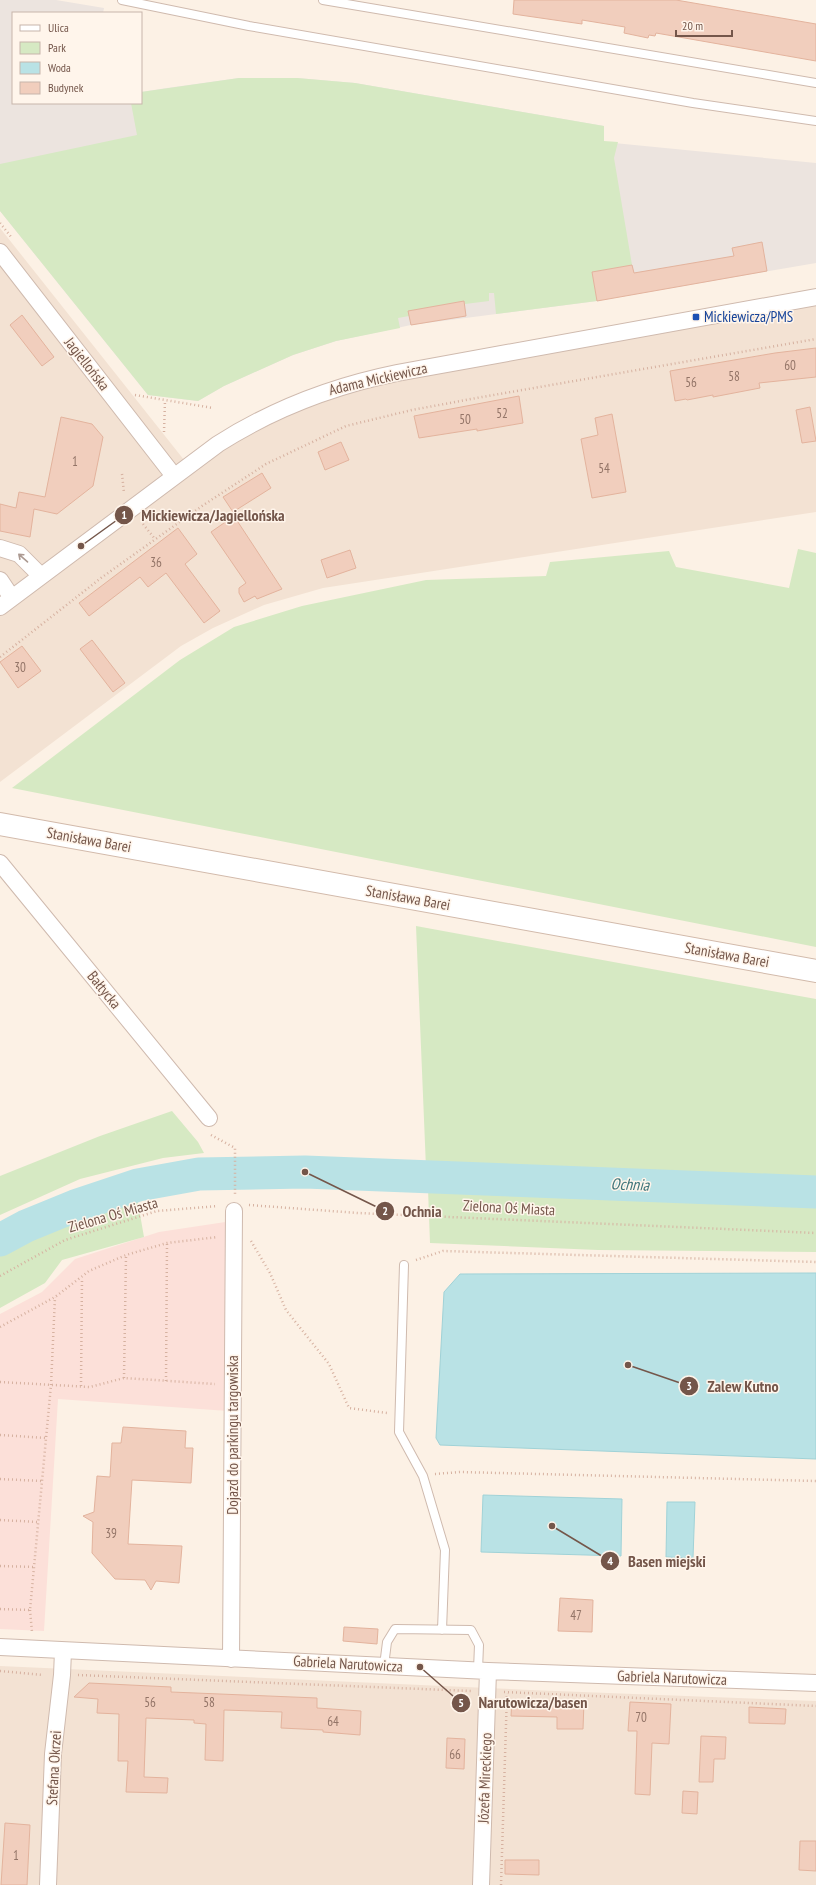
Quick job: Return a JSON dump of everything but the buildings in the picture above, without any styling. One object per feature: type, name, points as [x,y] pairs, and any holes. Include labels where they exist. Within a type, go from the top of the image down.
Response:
[{"type":"street","name":"Jagiellońska","points":[[0,252],[174,476]]},
{"type":"street","name":"Adama Mickiewicza","points":[[6,603],[174,476],[240,430],[300,401],[358,380],[816,297]]},
{"type":"street","points":[[0,548],[20,554],[42,576]]},
{"type":"street","points":[[0,580],[6,603]]},
{"type":"street","name":"Stanisława Barei","points":[[0,824],[816,971]]},
{"type":"street","name":"Bałtycka","points":[[0,863],[209,1118]]},
{"type":"street","name":"Dojazd do parkingu targowiska","points":[[231,1658],[238,1208]]},
{"type":"street","name":"Gabriela Narutowicza","points":[[0,1647],[483,1671],[816,1683]]},
{"type":"street","name":"Stefana Okrzei","points":[[48,1885],[53,1754],[62,1675],[62,1651]]},
{"type":"street","name":"Józefa Mireckiego","points":[[481,1885],[488,1692],[483,1671]]},
{"type":"lane","points":[[122,0],[249,26],[694,103],[816,121]]},
{"type":"lane","points":[[323,0],[816,84]]},
{"type":"lane","points":[[404,1265],[400,1432],[423,1476],[445,1550],[442,1630]]},
{"type":"lane","points":[[384,1666],[387,1642],[395,1629],[471,1630],[479,1645],[483,1671]]},
{"type":"path","points":[[0,223],[15,241]]},
{"type":"path","points":[[0,656],[101,578],[155,539],[266,464],[346,426],[412,410],[482,397],[816,339]]},
{"type":"path","points":[[132,390],[136,396],[213,408]]},
{"type":"path","points":[[164,432],[166,401]]},
{"type":"path","points":[[122,474],[125,500]]},
{"type":"path","points":[[143,524],[155,539]]},
{"type":"path","points":[[235,1157],[235,1178]]},
{"type":"path","name":"Zielona Oś Miasta","points":[[0,1276],[65,1240],[142,1215],[157,1211],[219,1206]]},
{"type":"path","name":"Zielona Oś Miasta","points":[[238,1208],[816,1233]]},
{"type":"path","points":[[0,1327],[56,1297],[89,1271],[126,1255],[167,1243],[219,1237],[219,1245]]},
{"type":"path","points":[[250,1239],[270,1273],[286,1310],[328,1364],[349,1408],[400,1414]]},
{"type":"path","points":[[166,1381],[167,1243]]},
{"type":"path","points":[[404,1265],[443,1251],[816,1262]]},
{"type":"path","points":[[124,1378],[126,1255]]},
{"type":"path","points":[[81,1386],[82,1277]]},
{"type":"path","points":[[32,1636],[30,1610],[51,1385],[56,1297]]},
{"type":"path","points":[[0,1382],[90,1387],[124,1378],[215,1385],[215,1377]]},
{"type":"path","points":[[0,1435],[46,1438]]},
{"type":"path","points":[[423,1476],[460,1472],[816,1481]]},
{"type":"path","points":[[0,1478],[42,1481]]},
{"type":"path","points":[[0,1520],[38,1522]]},
{"type":"path","points":[[0,1566],[34,1567]]},
{"type":"path","points":[[0,1609],[30,1610]]},
{"type":"path","points":[[44,1674],[816,1706]]},
{"type":"path","points":[[501,1885],[508,1693]]},
{"type":"shaded area","points":[[0,0],[56,0],[104,8],[103,12],[12,12],[12,104],[142,104],[142,92],[239,78],[297,78],[355,83],[604,126],[604,142],[816,163],[816,263],[597,301],[411,325],[336,341],[293,355],[224,386],[198,401],[148,395],[0,211]]},
{"type":"shaded area","points":[[0,228],[192,470],[246,433],[302,408],[385,380],[816,305],[816,512],[323,588],[264,605],[213,628],[181,646],[0,782]]},
{"type":"shaded area","points":[[232,1221],[228,1411],[58,1399],[44,1631],[0,1629],[0,1314],[42,1292],[75,1259],[159,1232]]},
{"type":"shaded area","points":[[0,1666],[530,1690],[816,1701],[816,1885],[0,1885]]},
{"type":"green space","points":[[239,78],[297,78],[355,83],[604,126],[604,141],[618,142],[614,158],[632,265],[592,272],[597,301],[496,314],[494,293],[489,293],[489,301],[465,304],[464,301],[409,311],[409,316],[398,318],[400,328],[336,341],[293,355],[224,386],[198,401],[148,395],[0,211],[0,164],[137,135],[131,104],[142,104],[142,92]]},
{"type":"green space","points":[[798,549],[816,553],[816,947],[12,788],[180,660],[234,627],[302,606],[426,580],[546,576],[550,562],[669,551],[676,567],[789,588]]},
{"type":"green space","points":[[416,926],[816,999],[816,1181],[426,1168]]},
{"type":"green space","points":[[172,1111],[198,1142],[204,1153],[163,1158],[80,1179],[0,1215],[0,1176],[100,1136]]},
{"type":"green space","points":[[428,1189],[634,1200],[816,1207],[816,1252],[598,1250],[430,1243]]},
{"type":"green space","points":[[137,1197],[144,1237],[62,1260],[45,1283],[0,1308],[0,1247],[43,1227],[90,1209]]},
{"type":"water","points":[[816,1273],[816,1459],[440,1445],[436,1438],[444,1292],[460,1274]]},
{"type":"water","points":[[483,1495],[622,1499],[621,1556],[481,1552]]},
{"type":"water","points":[[667,1502],[695,1502],[693,1558],[666,1557]]},
{"type":"waterway","name":"Ochnia","points":[[0,1240],[26,1226],[75,1206],[138,1185],[199,1174],[305,1172],[816,1192]]},
{"type":"place","name":"Mickiewicza/PMS","points":[[696,317]]},
{"type":"place","name":"Mickiewicza/Jagiellońska","points":[[81,546]]},
{"type":"place","name":"Ochnia","points":[[305,1172]]},
{"type":"place","name":"Zalew Kutno","points":[[628,1365]]},
{"type":"place","name":"Basen miejski","points":[[552,1526]]},
{"type":"place","name":"Narutowicza/basen","points":[[420,1667]]}]
